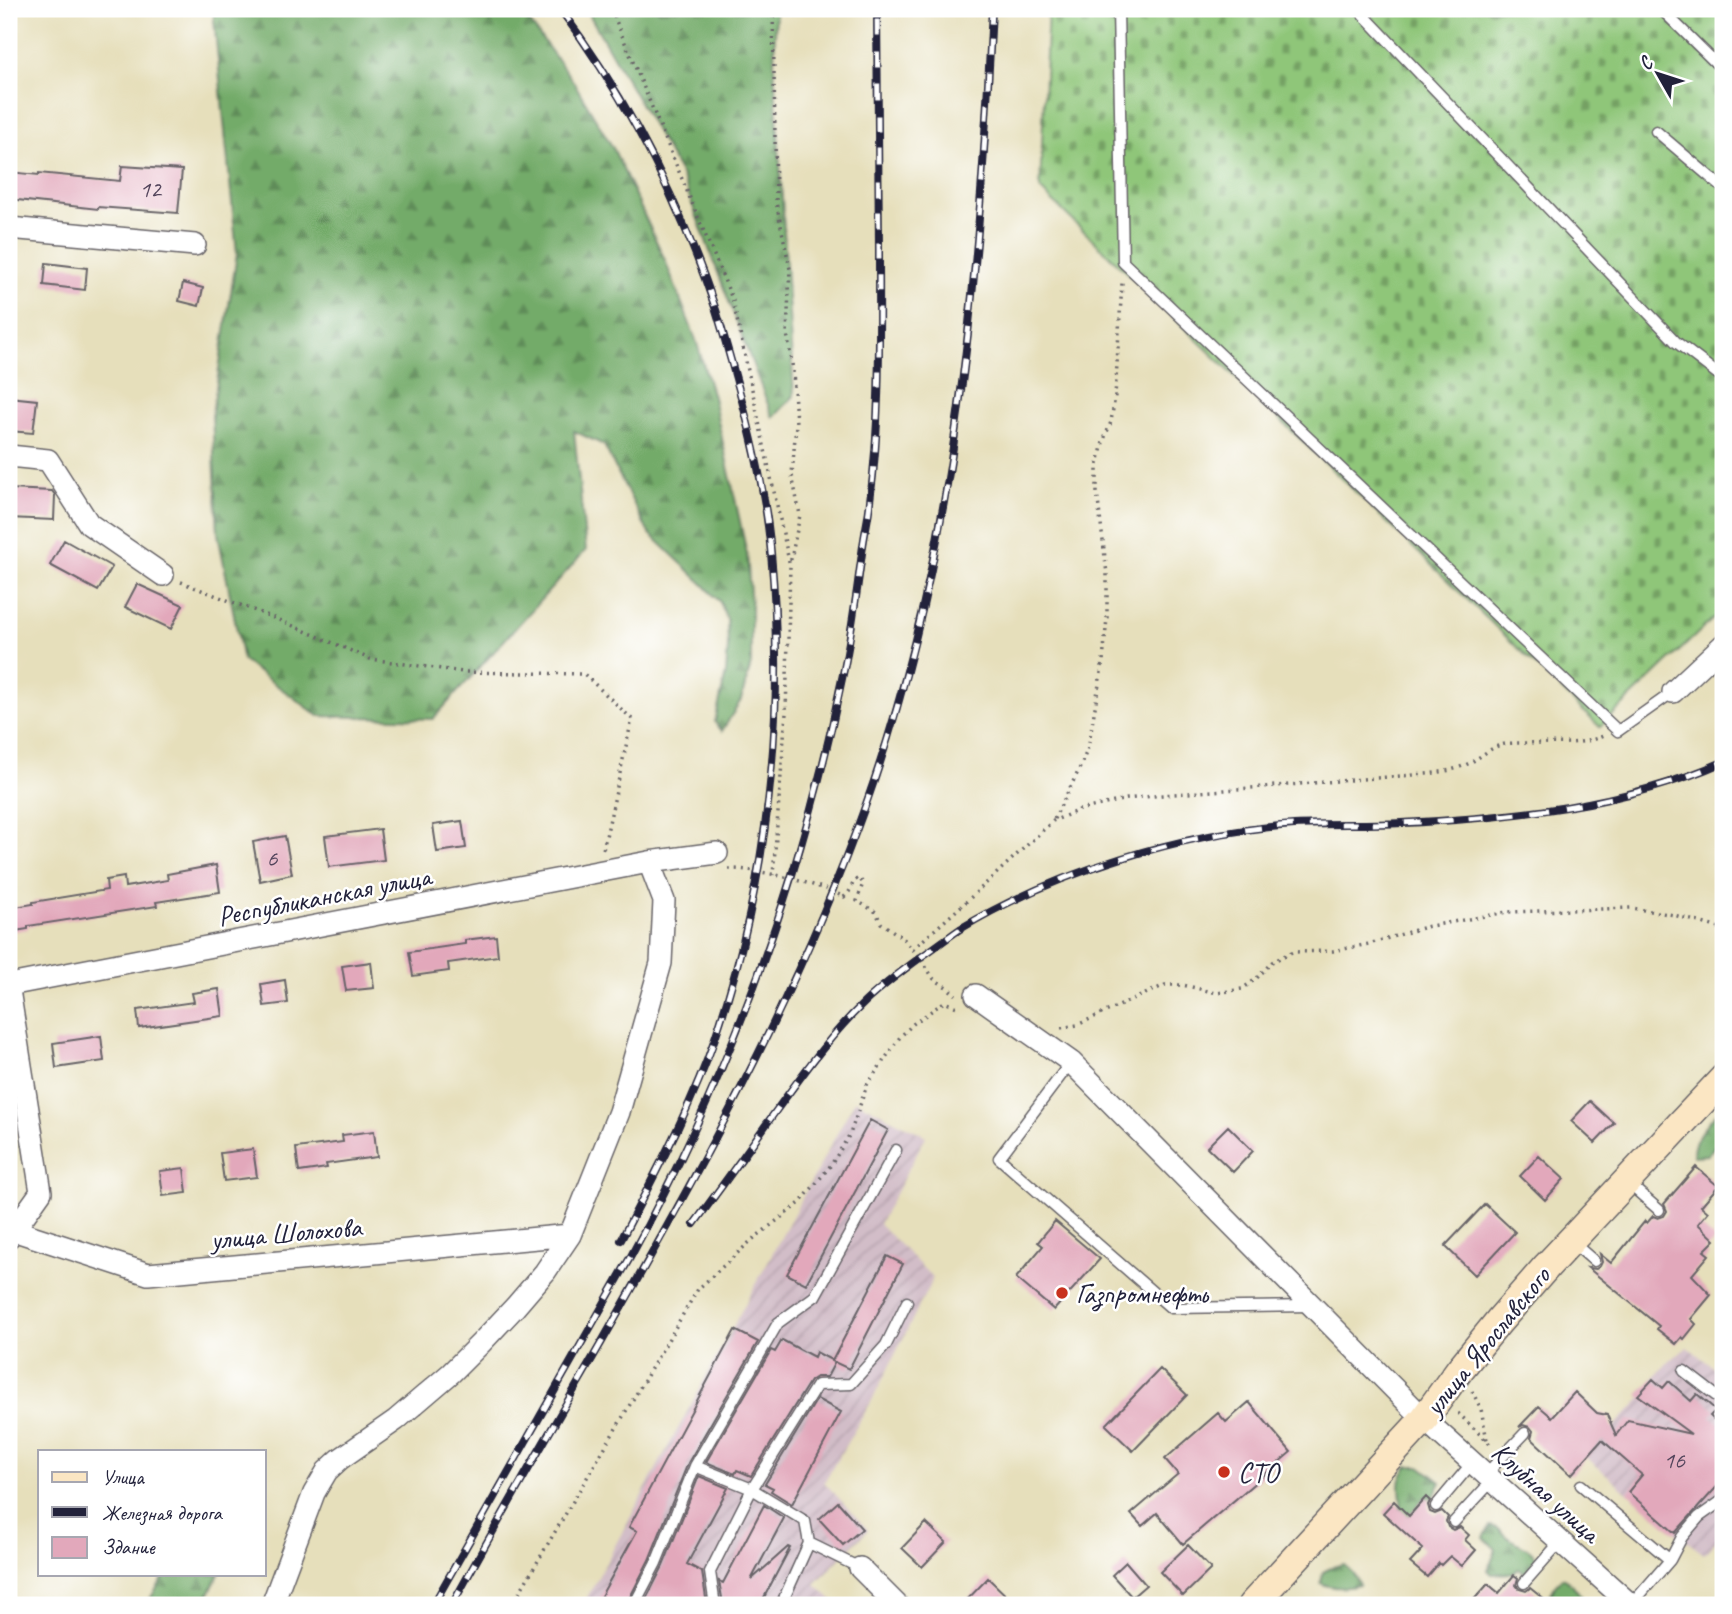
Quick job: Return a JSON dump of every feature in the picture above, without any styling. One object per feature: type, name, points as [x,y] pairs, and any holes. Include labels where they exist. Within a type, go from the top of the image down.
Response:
[{"type":"street","points":[[9,228],[195,245]]},
{"type":"street","points":[[9,456],[48,460],[89,524],[163,575]]},
{"type":"street","points":[[1673,692],[1723,645]]},
{"type":"street","name":"Республиканская улица","points":[[9,987],[598,871],[649,862],[723,861]]},
{"type":"street","points":[[272,1605],[314,1493],[327,1471],[340,1458],[396,1420],[466,1358],[545,1272],[570,1235],[619,1112],[661,963],[664,901],[649,862]]},
{"type":"street","points":[[9,987],[41,1192],[11,1234]]},
{"type":"street","name":"Клубная улица","points":[[976,995],[1071,1062],[1424,1419],[1626,1604]]},
{"type":"street","name":"улица Ярославского","points":[[1252,1605],[1424,1419],[1499,1321],[1570,1241],[1723,1079]]},
{"type":"street","name":"улица Шолохова","points":[[11,1234],[148,1274],[570,1235]]},
{"type":"street","points":[[860,1568],[897,1605]]},
{"type":"lane","points":[[1118,9],[1123,262],[1618,730],[1673,692]]},
{"type":"lane","points":[[1358,9],[1676,342],[1723,378]]},
{"type":"lane","points":[[1661,9],[1723,70]]},
{"type":"lane","points":[[1656,131],[1723,188]]},
{"type":"lane","points":[[1071,1062],[999,1158],[1171,1308],[1314,1306]]},
{"type":"lane","points":[[634,1605],[656,1563],[695,1466],[778,1323],[815,1296],[896,1150]]},
{"type":"lane","points":[[1627,1182],[1658,1210]]},
{"type":"lane","points":[[1570,1241],[1594,1261]]},
{"type":"lane","points":[[711,1605],[714,1599],[710,1572],[752,1489],[817,1385],[851,1384],[886,1345],[907,1302]]},
{"type":"lane","points":[[1684,1371],[1723,1401]]},
{"type":"lane","points":[[1436,1506],[1483,1473],[1525,1433]]},
{"type":"lane","points":[[695,1466],[752,1489],[805,1521],[809,1543],[781,1605]]},
{"type":"lane","points":[[1454,1522],[1483,1473]]},
{"type":"lane","points":[[1581,1485],[1670,1560]]},
{"type":"lane","points":[[1626,1604],[1670,1560],[1682,1537],[1699,1517],[1723,1500]]},
{"type":"lane","points":[[1524,1583],[1560,1542]]},
{"type":"lane","points":[[809,1543],[860,1568]]},
{"type":"path","points":[[612,9],[733,301],[790,566]]},
{"type":"path","points":[[773,9],[776,202],[790,269],[787,333],[793,370],[796,424],[792,475],[800,515],[790,566],[786,713],[773,875]]},
{"type":"path","points":[[1053,821],[1088,748],[1103,661],[1107,574],[1097,492],[1097,470],[1111,422],[1115,396],[1123,262]]},
{"type":"path","points":[[163,575],[370,659],[463,672],[584,674],[632,719],[598,871]]},
{"type":"path","points":[[913,949],[1053,821],[1079,810],[1127,799],[1453,770],[1502,744],[1566,744],[1594,740],[1618,730]]},
{"type":"path","points":[[723,861],[741,869],[773,875],[844,897],[853,881],[859,878],[863,883],[857,901],[876,912],[881,922],[903,938],[934,979],[961,1000],[976,995]]},
{"type":"path","points":[[1021,1027],[1053,1029],[1076,1025],[1165,985],[1183,985],[1217,993],[1242,989],[1272,962],[1292,952],[1333,951],[1369,944],[1424,927],[1507,912],[1632,908],[1674,915],[1723,929]]},
{"type":"path","points":[[512,1605],[698,1289],[753,1239],[800,1203],[831,1165],[850,1134],[867,1085],[900,1037],[944,1002],[957,1007]]},
{"type":"path","points":[[1460,1369],[1481,1409],[1488,1443]]},
{"type":"path","points":[[1440,1397],[1502,1456]]},
{"type":"shaded area","points":[[855,1100],[926,1136],[879,1224],[933,1278],[874,1397],[824,1482],[868,1530],[815,1584],[838,1605],[583,1605]]},
{"type":"shaded area","points":[[1688,1347],[1723,1375],[1723,1533],[1704,1554],[1586,1457],[1645,1394],[1642,1390],[1670,1360]]},
{"type":"green space","points":[[213,9],[520,9],[573,81],[613,148],[665,260],[696,340],[713,397],[747,554],[751,606],[751,664],[741,700],[722,731],[715,722],[726,673],[728,647],[727,619],[720,602],[648,532],[604,445],[574,431],[586,550],[433,719],[319,716],[243,661],[218,534],[212,414],[237,254]]},
{"type":"green space","points":[[586,9],[776,9],[774,65],[794,396],[773,418],[681,175]]},
{"type":"green space","points":[[1048,9],[1723,9],[1723,609],[1600,727],[1040,189]]},
{"type":"green space","points":[[1723,1108],[1723,1137],[1707,1155],[1693,1156],[1698,1136]]},
{"type":"green space","points":[[1408,1466],[1420,1466],[1441,1482],[1433,1498],[1425,1497],[1407,1519],[1397,1512],[1401,1508],[1400,1482]]},
{"type":"green space","points":[[1490,1526],[1530,1550],[1539,1565],[1528,1575],[1519,1569],[1512,1573],[1492,1574],[1488,1570],[1496,1549],[1484,1538]]},
{"type":"green space","points":[[1343,1564],[1353,1573],[1359,1585],[1340,1587],[1321,1583],[1323,1572]]},
{"type":"green space","points":[[165,1576],[218,1576],[203,1605],[146,1605]]},
{"type":"green space","points":[[1562,1578],[1572,1584],[1588,1605],[1551,1605],[1547,1602],[1555,1585]]},
{"type":"building","points":[[122,166],[182,170],[178,213],[98,209],[9,199],[9,172],[120,181]]},
{"type":"building","points":[[46,263],[87,268],[85,290],[44,285]]},
{"type":"building","points":[[183,283],[203,288],[199,306],[179,301]]},
{"type":"building","points":[[9,397],[37,400],[33,433],[9,431]]},
{"type":"building","points":[[9,489],[52,491],[55,495],[54,520],[9,518]]},
{"type":"building","points":[[64,540],[112,567],[98,591],[50,565]]},
{"type":"building","points":[[137,584],[183,605],[171,629],[125,607]]},
{"type":"building","points":[[462,821],[466,848],[437,852],[433,825]]},
{"type":"building","points":[[380,829],[384,860],[329,867],[325,836]]},
{"type":"building","points":[[285,836],[292,874],[260,881],[253,842]]},
{"type":"building","points":[[216,865],[220,892],[156,902],[157,906],[28,926],[28,929],[9,932],[9,908],[107,890],[106,880],[124,877],[125,887],[168,880],[167,874]]},
{"type":"building","points":[[496,936],[498,956],[448,963],[449,971],[413,976],[409,952],[465,944],[465,940]]},
{"type":"building","points":[[371,962],[374,988],[346,991],[342,966]]},
{"type":"building","points":[[285,980],[288,1003],[264,1006],[261,984]]},
{"type":"building","points":[[219,989],[223,1016],[139,1028],[137,1010],[194,1002],[192,993]]},
{"type":"building","points":[[101,1036],[104,1061],[56,1068],[53,1043]]},
{"type":"building","points":[[1590,1101],[1614,1123],[1595,1143],[1571,1121]]},
{"type":"building","points":[[870,1120],[888,1130],[806,1284],[787,1274]]},
{"type":"building","points":[[1228,1126],[1253,1151],[1233,1172],[1207,1147]]},
{"type":"building","points":[[374,1131],[377,1157],[326,1164],[327,1168],[299,1172],[296,1148],[343,1142],[342,1135]]},
{"type":"building","points":[[253,1149],[257,1177],[224,1181],[220,1153]]},
{"type":"building","points":[[1539,1156],[1564,1179],[1545,1200],[1520,1176]]},
{"type":"building","points":[[1696,1167],[1718,1186],[1701,1206],[1708,1212],[1698,1224],[1715,1240],[1704,1251],[1709,1255],[1692,1275],[1711,1295],[1691,1319],[1696,1324],[1684,1339],[1682,1337],[1676,1344],[1657,1329],[1659,1326],[1588,1268],[1596,1269],[1600,1266],[1600,1254],[1611,1263],[1645,1221],[1647,1223],[1653,1216],[1664,1216],[1667,1211],[1664,1204]]},
{"type":"building","points":[[184,1168],[187,1193],[163,1196],[160,1171]]},
{"type":"building","points":[[1485,1204],[1515,1232],[1475,1275],[1445,1246]]},
{"type":"building","points":[[1055,1221],[1100,1259],[1054,1310],[1016,1278],[1043,1246],[1038,1242]]},
{"type":"building","points":[[887,1256],[903,1264],[849,1369],[832,1361]]},
{"type":"building","points":[[735,1330],[758,1342],[688,1463],[649,1560],[626,1605],[596,1605],[637,1531],[629,1527]]},
{"type":"building","points":[[782,1340],[814,1357],[816,1352],[835,1362],[827,1377],[816,1377],[810,1381],[751,1476],[737,1470],[735,1474],[706,1462],[771,1350],[775,1352]]},
{"type":"building","points":[[1160,1369],[1187,1395],[1133,1451],[1106,1425]]},
{"type":"building","points":[[1653,1379],[1663,1388],[1669,1381],[1691,1401],[1697,1394],[1716,1410],[1710,1416],[1723,1428],[1723,1480],[1675,1533],[1628,1492],[1642,1475],[1602,1440],[1571,1475],[1531,1438],[1533,1431],[1530,1427],[1519,1427],[1539,1406],[1552,1417],[1575,1392],[1597,1413],[1607,1415],[1616,1435],[1628,1420],[1691,1434],[1638,1395]]},
{"type":"building","points":[[817,1399],[841,1412],[792,1504],[765,1484]]},
{"type":"building","points":[[1249,1402],[1291,1452],[1183,1544],[1157,1513],[1142,1526],[1131,1514],[1178,1474],[1165,1459],[1218,1413],[1226,1422]]},
{"type":"building","points":[[699,1476],[728,1488],[687,1564],[702,1572],[706,1598],[703,1605],[643,1605],[663,1566]]},
{"type":"building","points":[[1426,1497],[1430,1501],[1430,1512],[1435,1514],[1442,1511],[1448,1517],[1448,1527],[1453,1530],[1460,1527],[1469,1535],[1465,1540],[1476,1550],[1462,1566],[1450,1556],[1441,1565],[1439,1563],[1427,1577],[1410,1563],[1423,1549],[1383,1513],[1394,1501],[1409,1516]]},
{"type":"building","points":[[838,1502],[862,1529],[843,1545],[819,1519]]},
{"type":"building","points":[[764,1505],[784,1518],[751,1580],[790,1548],[760,1605],[720,1605],[722,1598],[719,1581],[723,1583]]},
{"type":"building","points":[[926,1523],[946,1542],[922,1567],[902,1548]]},
{"type":"building","points":[[1188,1545],[1211,1569],[1183,1596],[1160,1572]]},
{"type":"building","points":[[1126,1562],[1146,1585],[1132,1597],[1112,1575]]},
{"type":"building","points":[[1514,1575],[1518,1578],[1516,1585],[1519,1589],[1526,1591],[1530,1588],[1551,1605],[1469,1605],[1488,1584],[1499,1593]]},
{"type":"building","points":[[988,1578],[1016,1605],[962,1605]]},
{"type":"railway","points":[[560,9],[585,43],[630,116],[669,191],[702,270],[744,406],[758,468],[769,532],[775,614],[774,737],[760,859],[748,920],[715,1038],[695,1090],[621,1240]]},
{"type":"railway","points":[[433,1605],[631,1256],[667,1187],[731,1046],[784,900],[806,825],[846,658],[874,470],[879,343],[877,9]]},
{"type":"railway","points":[[452,1605],[703,1161],[807,950],[866,804],[897,708],[922,610],[958,411],[980,210],[992,9]]},
{"type":"railway","points":[[694,1224],[809,1066],[841,1026],[865,1002],[960,929],[1037,890],[1121,858],[1209,836],[1294,825],[1402,823],[1525,813],[1646,789],[1723,762]]},
{"type":"place","name":"Газпромнефть","points":[[1062,1293]]},
{"type":"place","name":"СТО","points":[[1224,1472]]}]
